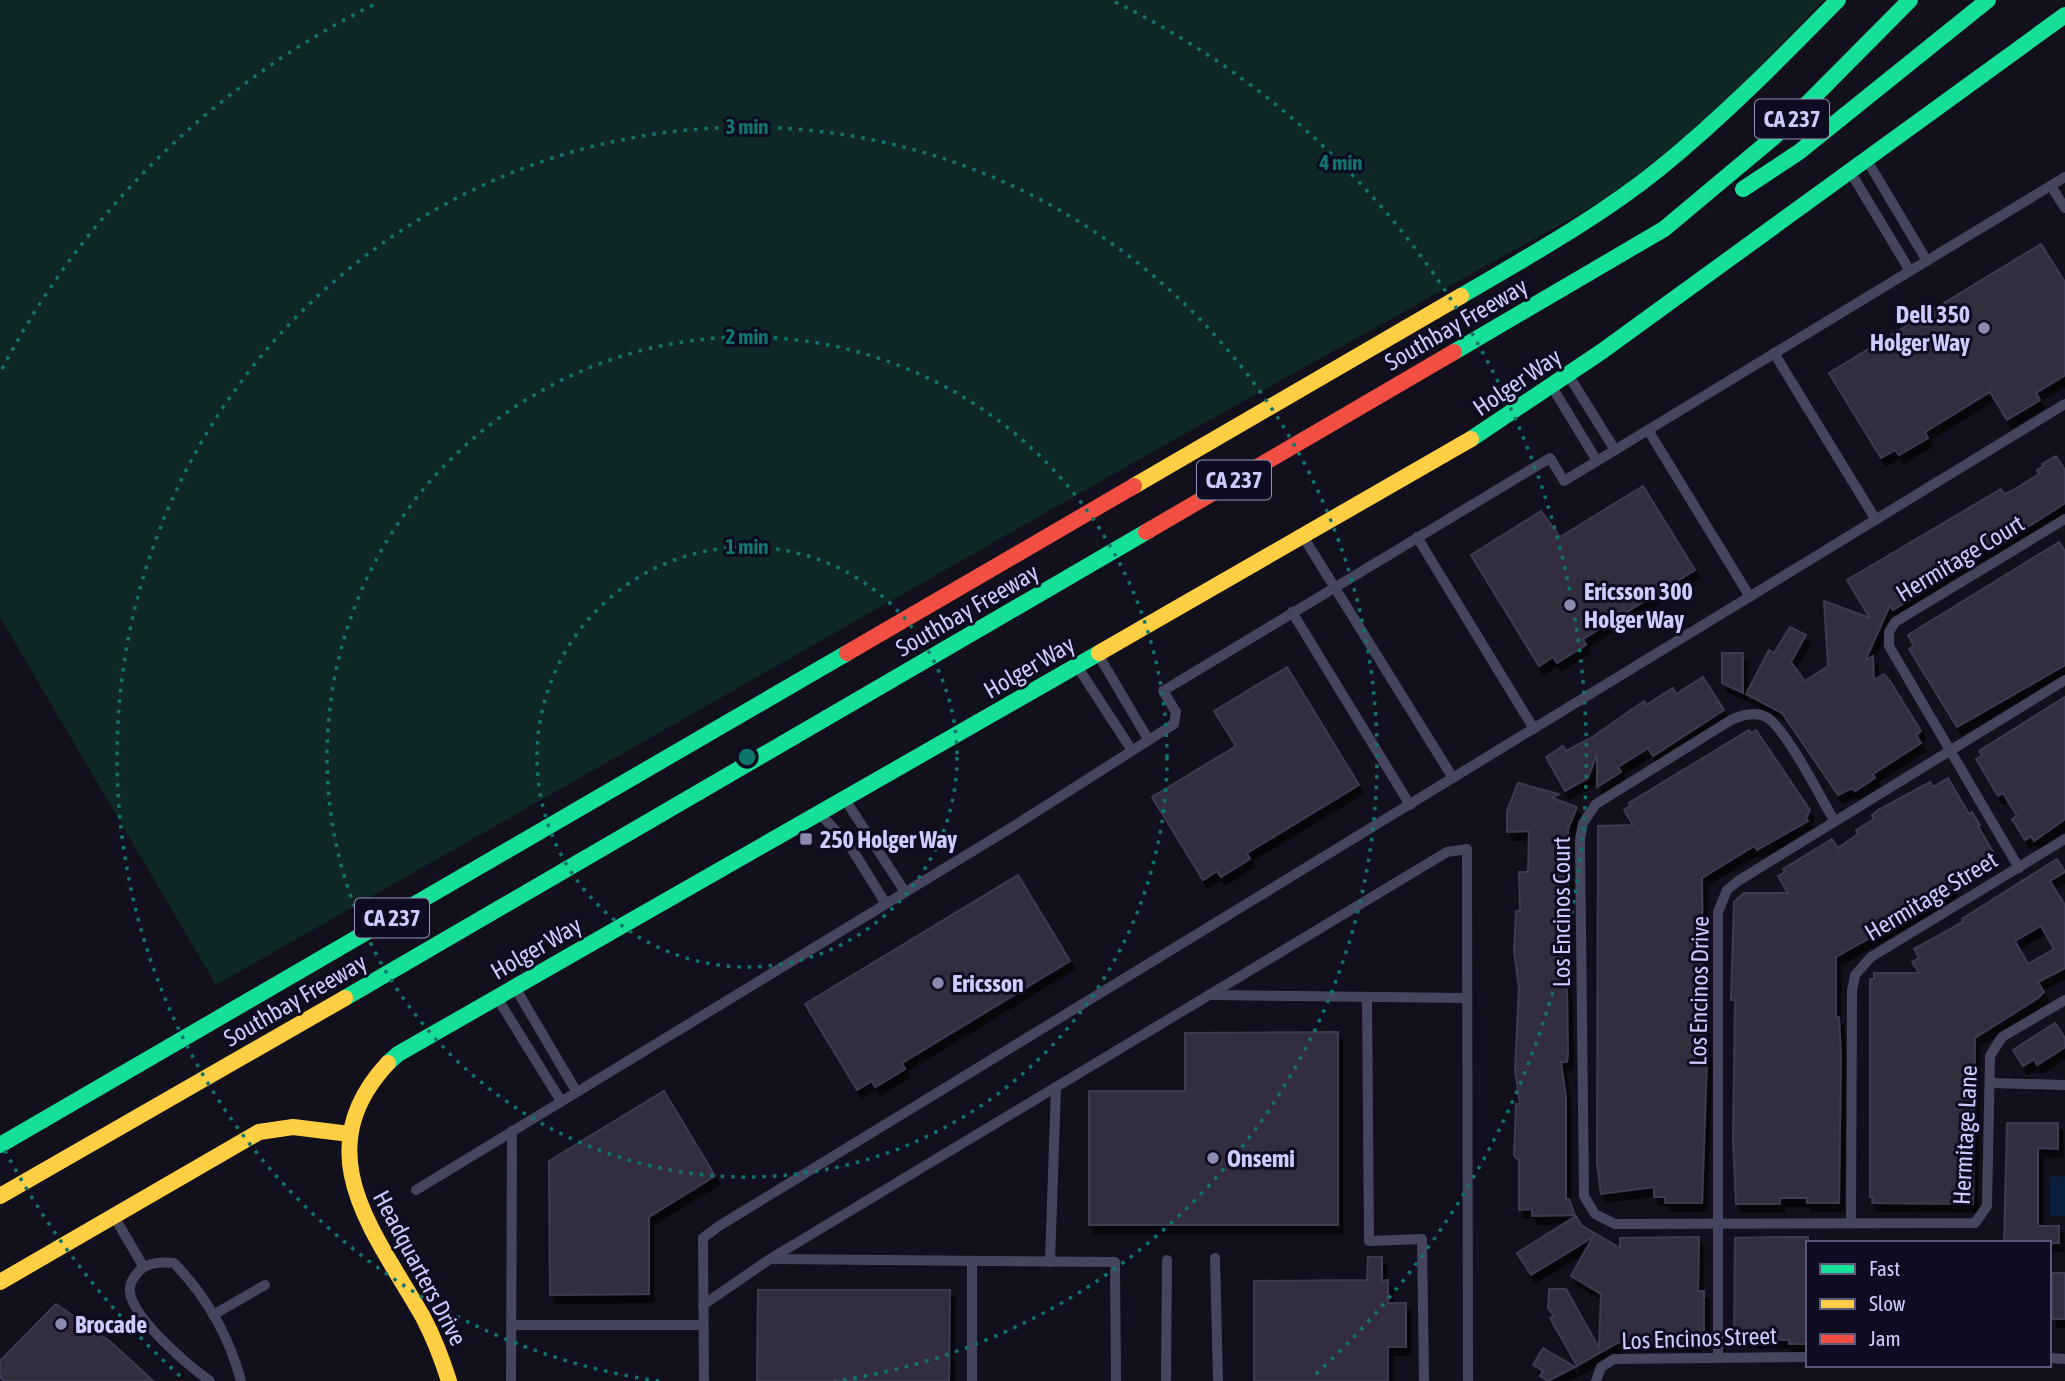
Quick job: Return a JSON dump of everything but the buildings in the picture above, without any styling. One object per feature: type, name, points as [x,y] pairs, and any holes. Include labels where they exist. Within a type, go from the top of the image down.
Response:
[{"type":"main road","name":"Southbay Freeway","points":[[0,1145],[1579,227],[1658,170],[1740,100],[1838,0]]},
{"type":"main road","points":[[1245,423],[1281,416],[1322,394],[1632,211],[1739,118],[1858,0]]},
{"type":"main road","name":"Southbay Freeway","points":[[0,1196],[614,843],[1664,229],[1774,137],[1910,0]]},
{"type":"main road","points":[[1664,229],[1713,209],[1799,152],[1988,0]]},
{"type":"main road","name":"Holger Way","points":[[350,1134],[364,1093],[378,1072],[410,1047],[1475,437],[1569,375],[2065,15]]},
{"type":"main road","points":[[0,1282],[258,1132],[293,1127],[350,1134]]},
{"type":"main road","name":"Headquarters Drive","points":[[350,1134],[349,1176],[354,1196],[432,1330],[444,1355],[449,1381]]},
{"type":"lane","points":[[1867,160],[1927,261]]},
{"type":"lane","points":[[1850,172],[1910,271]]},
{"type":"lane","points":[[416,1190],[886,904],[1174,724],[1177,712],[1163,691],[1550,458],[1564,481],[2065,177]]},
{"type":"lane","points":[[2051,186],[2065,208]]},
{"type":"lane","points":[[1774,353],[1876,520]]},
{"type":"lane","points":[[1569,375],[1615,450]]},
{"type":"lane","points":[[1552,387],[1597,461]]},
{"type":"lane","points":[[704,1381],[703,1238],[719,1226],[2065,404]]},
{"type":"lane","points":[[1648,430],[1750,597]]},
{"type":"lane","name":"Hermitage Court","points":[[1950,751],[1889,646],[1889,632],[1895,622],[2065,519]]},
{"type":"lane","points":[[1303,536],[1453,778]]},
{"type":"lane","points":[[1417,537],[1534,729]]},
{"type":"lane","points":[[1292,612],[1410,804]]},
{"type":"lane","points":[[1097,654],[1148,739]]},
{"type":"lane","points":[[1076,666],[1132,749]]},
{"type":"lane","name":"Los Encinos Drive","points":[[1718,1356],[1718,912],[1727,890],[1834,820],[2065,680]]},
{"type":"lane","name":"Los Encinos Court","points":[[1720,1223],[1615,1224],[1595,1214],[1584,1196],[1580,840],[1583,823],[1596,804],[1731,720],[1753,714],[1766,717],[1779,730],[1834,820]]},
{"type":"lane","points":[[1950,751],[2019,868]]},
{"type":"lane","points":[[844,798],[905,892]]},
{"type":"lane","points":[[819,813],[849,846],[886,904]]},
{"type":"lane","name":"Hermitage Street","points":[[1851,1221],[1852,991],[1855,975],[1871,957],[2065,839]]},
{"type":"lane","points":[[703,1305],[770,1259],[1447,852],[1467,849],[1468,1381]]},
{"type":"lane","points":[[514,987],[576,1091]]},
{"type":"lane","points":[[1209,995],[1467,998]]},
{"type":"lane","points":[[497,997],[561,1101]]},
{"type":"lane","points":[[1367,997],[1369,1241],[1422,1239],[1424,1381]]},
{"type":"lane","name":"Hermitage Lane","points":[[1720,1223],[1975,1223],[1982,1217],[1987,1206],[1990,1056],[2002,1037],[2065,1000]]},
{"type":"lane","points":[[1990,1083],[2065,1085]]},
{"type":"lane","points":[[1050,1262],[1056,1087]]},
{"type":"lane","points":[[511,1381],[512,1130]]},
{"type":"lane","points":[[113,1215],[143,1266]]},
{"type":"lane","points":[[1215,1258],[1218,1381]]},
{"type":"lane","points":[[770,1259],[1115,1262],[1115,1381]]},
{"type":"lane","points":[[1166,1381],[1167,1260]]},
{"type":"lane","points":[[972,1261],[972,1381]]},
{"type":"lane","points":[[211,1381],[167,1346],[130,1294],[131,1281],[143,1266],[161,1262],[174,1263],[202,1294],[225,1335],[240,1381]]},
{"type":"lane","points":[[213,1315],[265,1285]]},
{"type":"lane","points":[[511,1325],[703,1325]]},
{"type":"lane","name":"Los Encinos Street","points":[[1596,1377],[1601,1367],[1614,1359],[1806,1357]]},
{"type":"green space","points":[[0,0],[1824,0],[1658,170],[1147,455],[216,985],[0,617]]},
{"type":"water","points":[[2065,1176],[2065,1216],[2050,1216],[2050,1177]]},
{"type":"traffic: fast","points":[[1461,296],[1587,220],[1659,169],[1773,66],[1838,0]]},
{"type":"traffic: fast","points":[[1454,352],[1664,229],[1774,137],[1910,0]]},
{"type":"traffic: fast","points":[[1743,189],[1799,152],[1988,0]]},
{"type":"traffic: fast","points":[[1471,439],[1601,352],[2065,15]]},
{"type":"traffic: fast","points":[[345,998],[1146,532]]},
{"type":"traffic: fast","points":[[0,1145],[847,653]]},
{"type":"traffic: fast","points":[[388,1063],[398,1054],[1099,653]]},
{"type":"traffic: slow","points":[[1134,486],[1461,296]]},
{"type":"traffic: slow","points":[[1099,653],[1471,439]]},
{"type":"traffic: slow","points":[[0,1196],[345,998]]},
{"type":"traffic: slow","points":[[388,1063],[363,1096],[351,1129],[350,1161],[356,1193],[369,1224],[423,1317],[449,1381]]},
{"type":"traffic: slow","points":[[0,1282],[259,1132],[293,1127],[350,1134]]},
{"type":"traffic: jam","points":[[1146,532],[1454,352]]},
{"type":"traffic: jam","points":[[847,653],[1134,486]]},
{"type":"place","name":"Dell 350 Holger Way","points":[[1984,328]]},
{"type":"place","name":"Ericsson 300 Holger Way","points":[[1570,605]]},
{"type":"place","name":"250 Holger Way","points":[[806,839]]},
{"type":"place","name":"Ericsson","points":[[938,983]]},
{"type":"place","name":"Onsemi","points":[[1213,1158]]},
{"type":"place","name":"Brocade","points":[[61,1324]]}]
